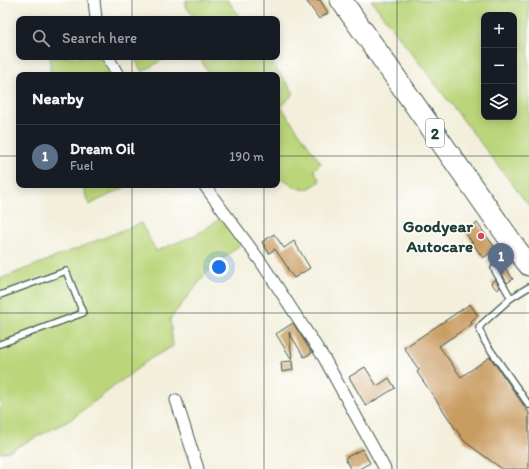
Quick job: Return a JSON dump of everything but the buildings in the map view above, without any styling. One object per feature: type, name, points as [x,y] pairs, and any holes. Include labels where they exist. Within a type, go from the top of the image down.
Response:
[{"type":"highway","name":"2","points":[[342,0],[523,257]]},
{"type":"street","points":[[94,0],[96,16]]},
{"type":"street","points":[[110,60],[116,72]]},
{"type":"street","points":[[206,188],[261,262],[324,358],[385,469]]},
{"type":"street","points":[[176,400],[198,469]]},
{"type":"lane","points":[[511,298],[494,269],[495,267],[523,257]]},
{"type":"lane","points":[[0,294],[66,271],[83,313],[0,344]]},
{"type":"lane","points":[[529,287],[511,298],[479,328],[485,342],[529,404]]},
{"type":"green space","points":[[186,0],[228,0],[239,16],[193,16],[185,6]]},
{"type":"green space","points":[[371,0],[529,0],[529,206]]},
{"type":"green space","points":[[50,60],[107,60],[116,72],[50,72]]},
{"type":"green space","points":[[136,60],[162,60],[142,72]]},
{"type":"green space","points":[[201,60],[270,60],[279,72],[208,72]]},
{"type":"green space","points":[[280,74],[294,93],[281,107],[321,163],[314,170],[320,181],[307,189],[298,188],[280,178]]},
{"type":"green space","points":[[83,188],[123,188],[89,205]]},
{"type":"green space","points":[[223,217],[241,244],[207,272],[170,319],[173,346],[150,359],[70,420],[9,451],[0,453],[0,279],[141,223],[156,251],[196,235]]},
{"type":"place","name":"Goodyear Autocare","points":[[481,236]]},
{"type":"place","name":"Dream Oil","points":[[501,276]]}]
